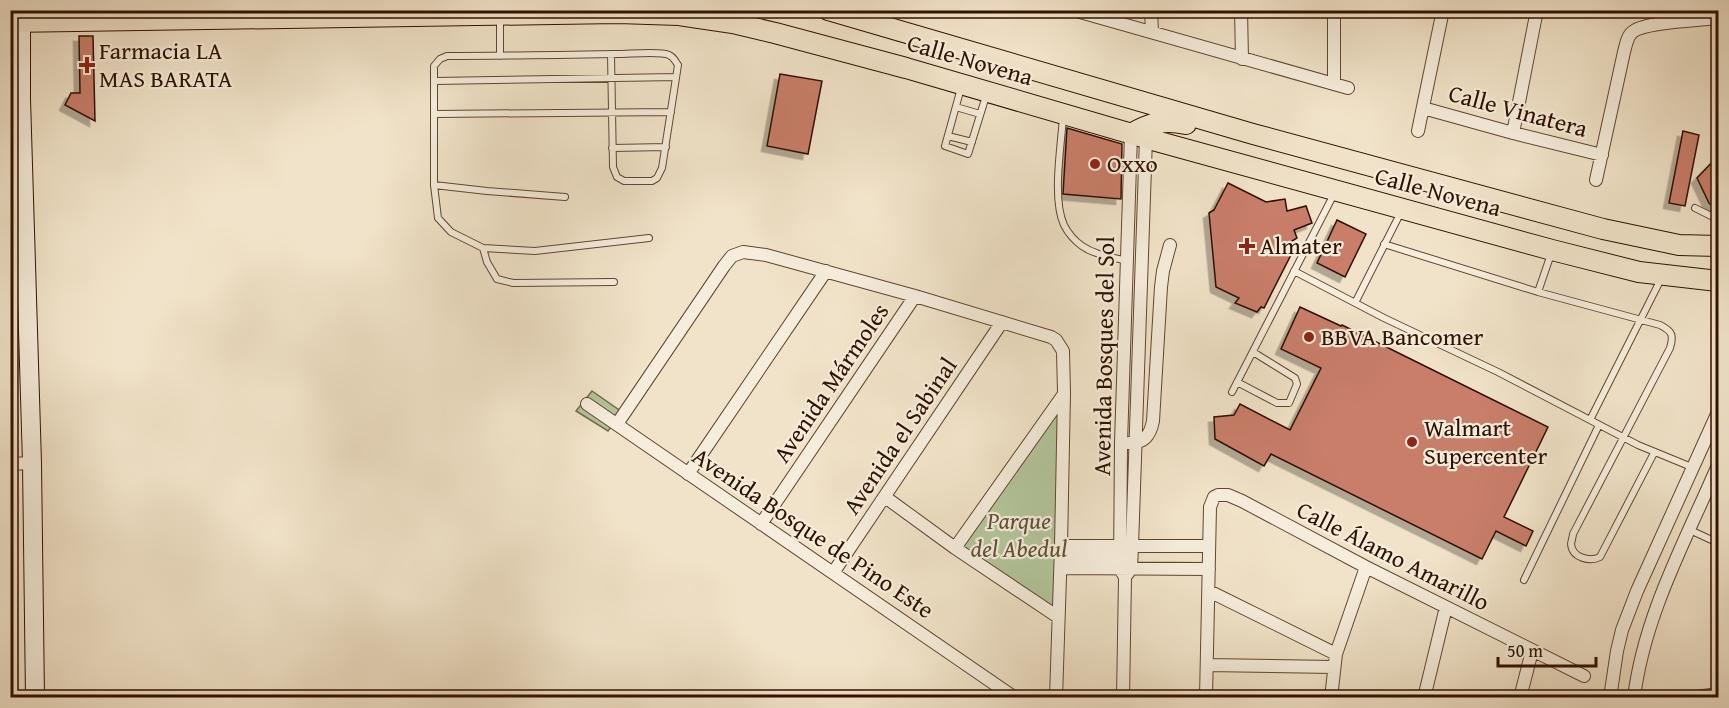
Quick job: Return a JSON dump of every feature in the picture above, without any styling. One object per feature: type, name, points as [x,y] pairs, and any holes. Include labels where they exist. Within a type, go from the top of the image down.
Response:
[{"type":"main road","name":"Calle Novena","points":[[828,10],[1253,135],[1603,229],[1679,245],[1719,246]]},
{"type":"main road","name":"Calle Novena","points":[[18,18],[618,13],[679,15],[733,23],[1552,250],[1639,272],[1716,283]]},
{"type":"main road","points":[[1138,136],[1150,123],[1176,121],[1228,134],[1253,135]]},
{"type":"street","points":[[1073,10],[1348,88]]},
{"type":"street","points":[[1151,10],[1152,32]]},
{"type":"street","points":[[1241,10],[1242,59]]},
{"type":"street","points":[[1334,10],[1334,84]]},
{"type":"street","points":[[1418,131],[1443,10]]},
{"type":"street","points":[[1513,133],[1537,10]]},
{"type":"street","points":[[18,18],[32,463],[35,698]]},
{"type":"street","points":[[1596,180],[1625,46],[1633,31],[1666,23],[1719,18]]},
{"type":"street","name":"Calle Vinatera","points":[[1423,108],[1602,156]]},
{"type":"street","name":"Avenida Bosques del Sol","points":[[1123,698],[1125,561],[1121,443],[1127,261],[1138,136]]},
{"type":"street","name":"Avenida Bosques del Sol","points":[[1125,561],[1135,443],[1138,136]]},
{"type":"street","points":[[1121,443],[1135,443],[1147,437],[1154,422],[1161,287],[1170,245]]},
{"type":"street","points":[[617,424],[724,266],[732,256],[743,252],[752,252],[915,296],[1056,340],[1063,351],[1064,393],[1056,698]]},
{"type":"street","points":[[688,474],[826,271]]},
{"type":"street","name":"Avenida Mármoles","points":[[761,524],[915,296]]},
{"type":"street","name":"Avenida el Sabinal","points":[[833,573],[1002,322]]},
{"type":"street","points":[[955,548],[1064,393]]},
{"type":"street","name":"Avenida Bosque de Pino Este","points":[[587,404],[1015,698]]},
{"type":"street","points":[[1610,698],[1622,630],[1637,591],[1719,412]]},
{"type":"street","points":[[10,464],[32,463]]},
{"type":"street","points":[[1634,698],[1647,631],[1719,465]]},
{"type":"street","name":"Calle Álamo Amarillo","points":[[1209,546],[1210,507],[1215,497],[1228,495],[1446,608],[1584,676]]},
{"type":"street","points":[[885,497],[1058,618]]},
{"type":"street","points":[[1061,557],[1125,561],[1209,546],[1206,698]]},
{"type":"street","points":[[1061,557],[1209,569]]},
{"type":"street","points":[[1330,698],[1336,654],[1366,567]]},
{"type":"street","points":[[1209,591],[1336,654]]},
{"type":"street","points":[[1424,698],[1446,608]]},
{"type":"street","points":[[1520,698],[1532,651]]},
{"type":"street","points":[[1207,665],[1334,667]]},
{"type":"lane","points":[[500,15],[500,56]]},
{"type":"lane","points":[[611,54],[613,167],[617,177],[624,181],[652,181],[657,178],[662,168],[666,147],[678,65],[674,57],[668,54],[611,54],[447,56],[440,59],[434,66],[435,184],[438,218],[451,232],[483,248],[535,251],[650,238]]},
{"type":"lane","points":[[434,81],[676,77]]},
{"type":"lane","points":[[962,85],[945,146],[968,154],[987,92]]},
{"type":"lane","points":[[956,107],[980,114]]},
{"type":"lane","points":[[434,114],[671,112]]},
{"type":"lane","points":[[1064,114],[1058,194],[1063,223],[1069,234],[1083,247],[1100,255],[1127,261]]},
{"type":"lane","points":[[948,136],[972,142]]},
{"type":"lane","points":[[612,148],[666,147]]},
{"type":"lane","points":[[435,184],[565,197]]},
{"type":"lane","points":[[1232,392],[1336,190]]},
{"type":"lane","points":[[1695,208],[1713,217],[1719,214]]},
{"type":"lane","points":[[1354,303],[1402,209]]},
{"type":"lane","points":[[1384,244],[1538,292],[1641,320],[1666,328],[1672,333],[1673,340],[1574,534],[1572,549],[1584,559],[1596,559],[1603,552],[1654,453]]},
{"type":"lane","points":[[483,248],[487,262],[497,279],[513,283],[614,282]]},
{"type":"lane","points":[[1538,292],[1552,250]]},
{"type":"lane","points":[[1294,272],[1488,367],[1654,453],[1694,468]]},
{"type":"lane","points":[[1590,420],[1663,276]]},
{"type":"lane","points":[[1237,382],[1277,403],[1290,403],[1297,384],[1296,378],[1252,352]]},
{"type":"lane","points":[[1524,580],[1599,425]]},
{"type":"lane","points":[[1690,530],[1718,543]]},
{"type":"lane","points":[[1665,698],[1719,691]]},
{"type":"green space","points":[[592,391],[622,412],[608,431],[576,411]]},
{"type":"green space","name":"Parque del Abedul","points":[[1061,403],[1058,611],[962,547]]},
{"type":"building","name":"Farmacia LA MAS BARATA","points":[[79,36],[93,36],[95,121],[65,105],[71,93],[80,93]]},
{"type":"building","points":[[780,74],[822,81],[808,154],[767,146]]},
{"type":"building","name":"Oxxo","points":[[1067,128],[1122,144],[1121,199],[1063,194]]},
{"type":"building","points":[[1683,131],[1699,135],[1685,206],[1669,203]]},
{"type":"building","points":[[1719,155],[1719,209],[1716,209],[1709,203],[1697,178]]},
{"type":"building","points":[[1228,183],[1266,202],[1285,199],[1287,211],[1306,206],[1312,223],[1294,230],[1297,238],[1289,243],[1295,247],[1264,308],[1261,307],[1257,312],[1235,303],[1239,298],[1216,287],[1209,213],[1214,210]]},
{"type":"building","points":[[1337,220],[1366,234],[1345,277],[1317,263]]},
{"type":"building","name":"Walmart Supercenter","points":[[1300,307],[1342,325],[1548,427],[1504,517],[1533,531],[1526,546],[1496,531],[1482,559],[1271,454],[1264,466],[1215,439],[1214,417],[1234,415],[1240,404],[1290,430],[1321,368],[1281,349]]},
{"type":"place","name":"Farmacia LA MAS BARATA","points":[[87,65]]},
{"type":"place","name":"Oxxo","points":[[1095,164]]},
{"type":"place","name":"Almater","points":[[1247,246]]},
{"type":"place","name":"BBVA Bancomer","points":[[1309,337]]},
{"type":"place","name":"Walmart Supercenter","points":[[1412,442]]}]
